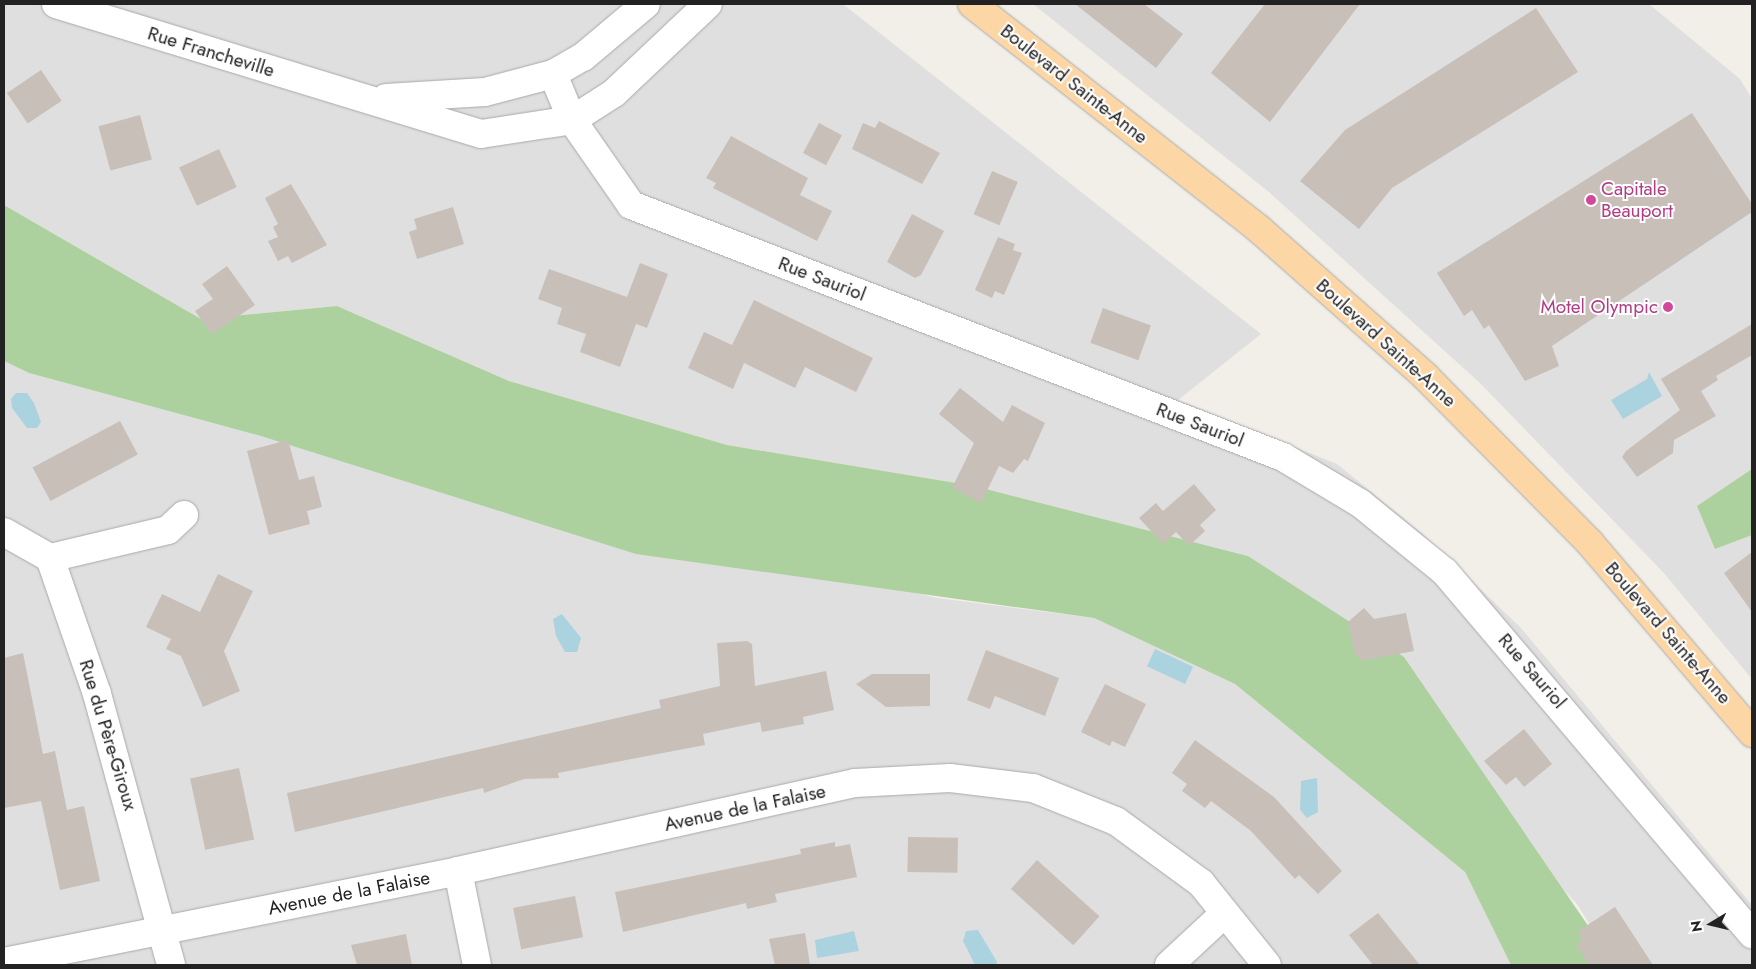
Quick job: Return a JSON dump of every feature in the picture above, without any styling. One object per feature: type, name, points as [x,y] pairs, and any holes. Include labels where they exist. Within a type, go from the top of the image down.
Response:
[{"type":"main road","name":"Boulevard Sainte-Anne","points":[[972,4],[1259,229],[1426,377],[1590,543],[1752,733]]},
{"type":"street","name":"Rue Francheville","points":[[56,4],[481,134],[572,120],[614,93],[708,4]]},
{"type":"street","name":"Rue Francheville","points":[[366,99],[485,92],[553,74],[583,57],[646,4]]},
{"type":"street","name":"Rue Sauriol","points":[[553,74],[572,120],[631,205],[1283,457],[1360,503],[1445,572],[1752,934]]},
{"type":"street","points":[[4,532],[50,558],[168,530],[184,515]]},
{"type":"street","name":"Rue du Père-Giroux","points":[[50,558],[97,694],[165,929],[171,965]]},
{"type":"street","name":"Avenue de la Falaise","points":[[4,962],[458,871],[855,783],[950,778],[1033,788],[1116,820],[1201,883],[1268,965]]},
{"type":"street","points":[[458,871],[477,965]]},
{"type":"street","points":[[1169,965],[1224,913]]},
{"type":"shaded area","points":[[4,4],[706,4],[714,14],[724,4],[843,4],[1261,334],[1178,400],[1337,464],[1422,533],[1521,628],[1752,905],[1752,965],[1615,965],[1577,904],[1248,556],[974,486],[727,445],[509,381],[337,306],[201,319],[4,205]]},
{"type":"shaded area","points":[[1033,4],[1649,4],[1740,79],[1752,99],[1752,679],[1663,572],[1480,383],[1269,192]]},
{"type":"shaded area","points":[[4,361],[29,373],[261,436],[937,598],[1094,618],[1235,684],[1465,872],[1511,965],[4,965]]},
{"type":"green space","points":[[4,205],[201,319],[337,306],[509,381],[727,445],[974,486],[1248,556],[1404,657],[1615,965],[1511,965],[1465,872],[1235,684],[1094,618],[636,554],[261,436],[29,373],[4,361]]},
{"type":"green space","points":[[1752,469],[1752,535],[1715,549],[1697,506]]},
{"type":"water","points":[[1649,372],[1662,396],[1623,419],[1611,400],[1647,379]]},
{"type":"water","points":[[16,393],[27,393],[34,403],[41,422],[37,428],[27,428],[12,408],[11,399]]},
{"type":"water","points":[[562,614],[581,638],[577,652],[565,652],[556,636],[553,619]]},
{"type":"water","points":[[1155,649],[1193,667],[1185,684],[1147,666]]},
{"type":"water","points":[[1317,778],[1318,812],[1307,818],[1300,810],[1301,781]]},
{"type":"water","points":[[978,930],[997,962],[996,965],[975,965],[963,941],[966,931]]},
{"type":"water","points":[[854,931],[859,951],[817,958],[815,940]]},
{"type":"building","points":[[1075,4],[1144,4],[1183,34],[1156,68]]},
{"type":"building","points":[[1265,4],[1360,4],[1270,122],[1211,73]]},
{"type":"building","points":[[1536,8],[1578,72],[1392,188],[1359,229],[1300,181],[1345,130]]},
{"type":"building","points":[[41,70],[62,101],[28,124],[7,93]]},
{"type":"building","points":[[1692,113],[1752,204],[1752,212],[1552,346],[1559,366],[1525,381],[1489,325],[1484,329],[1472,310],[1464,316],[1437,273]]},
{"type":"building","points":[[140,115],[152,159],[110,171],[98,126]]},
{"type":"building","points":[[879,121],[940,153],[922,184],[852,149],[863,123],[875,128]]},
{"type":"building","points":[[819,123],[842,135],[826,165],[803,153]]},
{"type":"building","points":[[731,136],[808,178],[800,195],[832,211],[817,241],[713,188],[716,183],[706,178]]},
{"type":"building","points":[[219,149],[237,187],[197,206],[179,168]]},
{"type":"building","points":[[992,171],[1018,182],[999,225],[974,214]]},
{"type":"building","points":[[291,184],[327,245],[292,263],[288,256],[278,261],[268,241],[278,237],[273,227],[278,224],[265,198]]},
{"type":"building","points":[[453,207],[464,244],[417,259],[409,232],[417,229],[414,219]]},
{"type":"building","points":[[912,214],[944,231],[921,275],[915,278],[887,262]]},
{"type":"building","points":[[998,237],[1015,244],[1013,250],[1022,253],[1004,295],[995,291],[992,298],[975,290]]},
{"type":"building","points":[[640,263],[668,274],[647,328],[636,324],[620,367],[580,352],[586,334],[557,324],[562,308],[538,299],[549,269],[627,297]]},
{"type":"building","points":[[227,266],[255,305],[212,334],[195,311],[213,299],[202,284]]},
{"type":"building","points":[[754,300],[873,358],[856,392],[805,367],[795,388],[744,363],[733,389],[688,368],[704,332],[732,345]]},
{"type":"building","points":[[1103,308],[1151,325],[1138,360],[1090,343]]},
{"type":"building","points":[[1752,324],[1752,355],[1716,376],[1718,380],[1701,391],[1716,416],[1674,440],[1673,453],[1637,477],[1622,457],[1626,451],[1680,410],[1661,379]]},
{"type":"building","points":[[960,388],[1003,422],[1012,405],[1045,423],[1028,461],[1024,459],[1013,473],[999,466],[981,503],[952,488],[974,443],[939,414]]},
{"type":"building","points":[[120,421],[138,455],[50,501],[33,467]]},
{"type":"building","points":[[288,440],[299,480],[314,476],[322,507],[307,511],[310,524],[269,535],[247,451]]},
{"type":"building","points":[[1194,484],[1216,510],[1200,525],[1205,531],[1189,546],[1176,532],[1163,544],[1139,518],[1156,503],[1163,511]]},
{"type":"building","points":[[1752,552],[1752,612],[1724,573]]},
{"type":"building","points":[[218,574],[253,591],[224,651],[240,691],[203,707],[181,656],[166,649],[171,639],[146,627],[162,594],[200,612]]},
{"type":"building","points":[[1364,608],[1374,619],[1406,613],[1414,651],[1361,661],[1359,655],[1355,656],[1348,622]]},
{"type":"building","points":[[747,641],[752,644],[755,686],[826,671],[834,710],[803,717],[804,724],[762,732],[760,722],[703,734],[705,745],[558,773],[559,778],[524,779],[484,793],[483,788],[295,832],[287,793],[661,708],[659,700],[720,686],[717,643]]},
{"type":"building","points":[[986,650],[1059,678],[1045,716],[995,696],[990,709],[967,700]]},
{"type":"building","points":[[23,653],[43,754],[55,751],[67,810],[84,806],[100,881],[60,890],[41,801],[4,808],[4,658]]},
{"type":"building","points":[[872,674],[930,674],[930,706],[886,707],[856,684]]},
{"type":"building","points":[[1105,684],[1146,704],[1125,747],[1112,741],[1110,746],[1081,732]]},
{"type":"building","points":[[1524,729],[1552,764],[1524,787],[1516,777],[1506,785],[1484,761]]},
{"type":"building","points":[[1195,740],[1274,797],[1342,871],[1318,894],[1299,875],[1295,879],[1251,831],[1211,801],[1205,808],[1182,791],[1187,784],[1172,773]]},
{"type":"building","points":[[239,768],[254,839],[205,850],[190,778]]},
{"type":"building","points":[[908,837],[958,838],[957,873],[907,872]]},
{"type":"building","points":[[835,842],[835,847],[850,844],[857,877],[775,894],[777,902],[747,909],[746,903],[623,932],[615,892],[801,854],[800,849]]},
{"type":"building","points":[[1037,860],[1099,916],[1073,945],[1011,889]]},
{"type":"building","points":[[575,896],[583,937],[521,949],[513,908]]},
{"type":"building","points":[[1615,907],[1653,965],[1589,965],[1576,945],[1582,941],[1577,932]]},
{"type":"building","points":[[1378,913],[1420,965],[1373,965],[1349,935]]},
{"type":"building","points":[[805,933],[810,965],[775,965],[769,939]]},
{"type":"building","points":[[406,934],[412,965],[357,965],[351,945]]},
{"type":"place","name":"Capitale Beauport","points":[[1591,200]]},
{"type":"place","name":"Motel Olympic","points":[[1668,307]]}]
